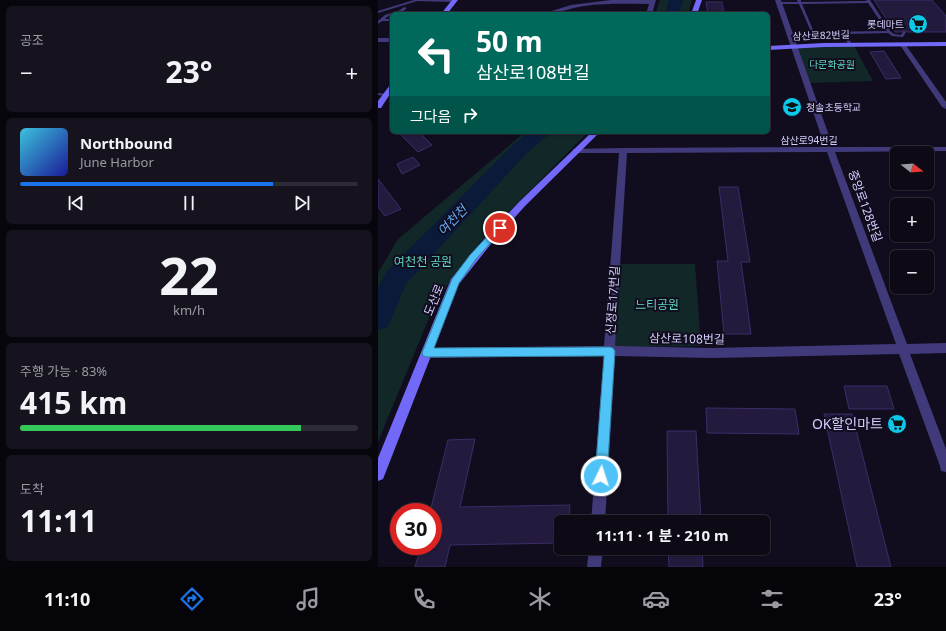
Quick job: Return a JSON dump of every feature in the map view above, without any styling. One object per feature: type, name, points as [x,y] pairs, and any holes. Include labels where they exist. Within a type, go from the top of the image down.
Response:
[{"type":"main road","points":[[695,12],[699,0]]},
{"type":"main road","points":[[446,12],[454,1]]},
{"type":"main road","name":"삼산로82번길","points":[[770,48],[850,44],[946,44]]},
{"type":"main road","points":[[378,106],[390,89]]},
{"type":"main road","name":"도산로","points":[[378,474],[455,282],[469,263],[508,218],[594,134]]},
{"type":"street","points":[[550,12],[591,2],[652,1],[649,12]]},
{"type":"street","name":"중앙로128번길","points":[[779,1],[830,150],[946,466]]},
{"type":"street","points":[[378,40],[390,40]]},
{"type":"street","points":[[903,45],[946,107]]},
{"type":"street","name":"삼산로94번길","points":[[576,150],[946,150]]},
{"type":"street","name":"신정로17번길","points":[[598,515],[623,150]]},
{"type":"street","name":"삼산로108번길","points":[[427,353],[610,351],[712,353],[946,348]]},
{"type":"street","points":[[594,567],[595,555]]},
{"type":"lane","points":[[378,12],[416,0],[454,1]]},
{"type":"lane","points":[[779,1],[869,1],[889,32]]},
{"type":"lane","points":[[800,1],[813,33],[889,32],[897,36],[902,36],[904,32]]},
{"type":"lane","points":[[398,12],[404,8]]},
{"type":"lane","points":[[380,21],[390,15]]},
{"type":"lane","points":[[380,21],[390,20]]},
{"type":"lane","points":[[845,32],[850,44]]},
{"type":"lane","points":[[378,94],[386,95]]},
{"type":"green space","points":[[660,0],[692,0],[689,12],[656,12]]},
{"type":"green space","name":"다문화공원","points":[[853,44],[873,81],[808,83],[794,46]]},
{"type":"green space","name":"여천천 공원","points":[[523,134],[586,134],[486,235],[451,279],[429,318],[378,442],[378,273],[398,239]]},
{"type":"green space","name":"느티공원","points":[[619,264],[695,264],[701,346],[614,347]]},
{"type":"building","name":"롯데마트","points":[[874,0],[932,0],[946,16],[946,32],[907,32],[903,30],[901,32],[895,32]]},
{"type":"building","points":[[706,2],[722,2],[724,12],[708,12]]},
{"type":"building","points":[[884,51],[901,78],[886,79],[870,52]]},
{"type":"building","points":[[400,134],[421,134],[432,145],[418,152]]},
{"type":"building","points":[[413,157],[420,165],[402,174],[397,164]]},
{"type":"building","points":[[378,179],[401,209],[385,216],[378,207]]},
{"type":"building","points":[[719,187],[738,187],[750,262],[741,262],[751,334],[724,334],[717,261],[728,261]]},
{"type":"building","points":[[844,386],[887,386],[894,409],[849,409]]},
{"type":"building","points":[[706,408],[795,409],[799,434],[707,433]]},
{"type":"building","points":[[824,414],[852,414],[891,567],[857,567]]},
{"type":"building","points":[[667,431],[696,431],[701,515],[668,515]]},
{"type":"building","points":[[475,439],[460,507],[570,505],[569,515],[554,515],[554,543],[450,545],[445,567],[415,567],[418,555],[442,555],[442,503],[432,503],[448,440]]},
{"type":"building","points":[[668,555],[702,555],[703,567],[669,567]]},
{"type":"waterway","name":"여천천","points":[[673,12],[676,0]]},
{"type":"waterway","name":"여천천","points":[[378,319],[395,279],[520,149],[539,134]]},
{"type":"place","name":"롯데마트","points":[[918,24]]},
{"type":"place","name":"청솔초등학교","points":[[792,107]]},
{"type":"place","name":"OK할인마트","points":[[897,424]]},
{"type":"route","points":[[500,228],[473,257],[455,282],[427,353],[610,351],[601,476]]}]
